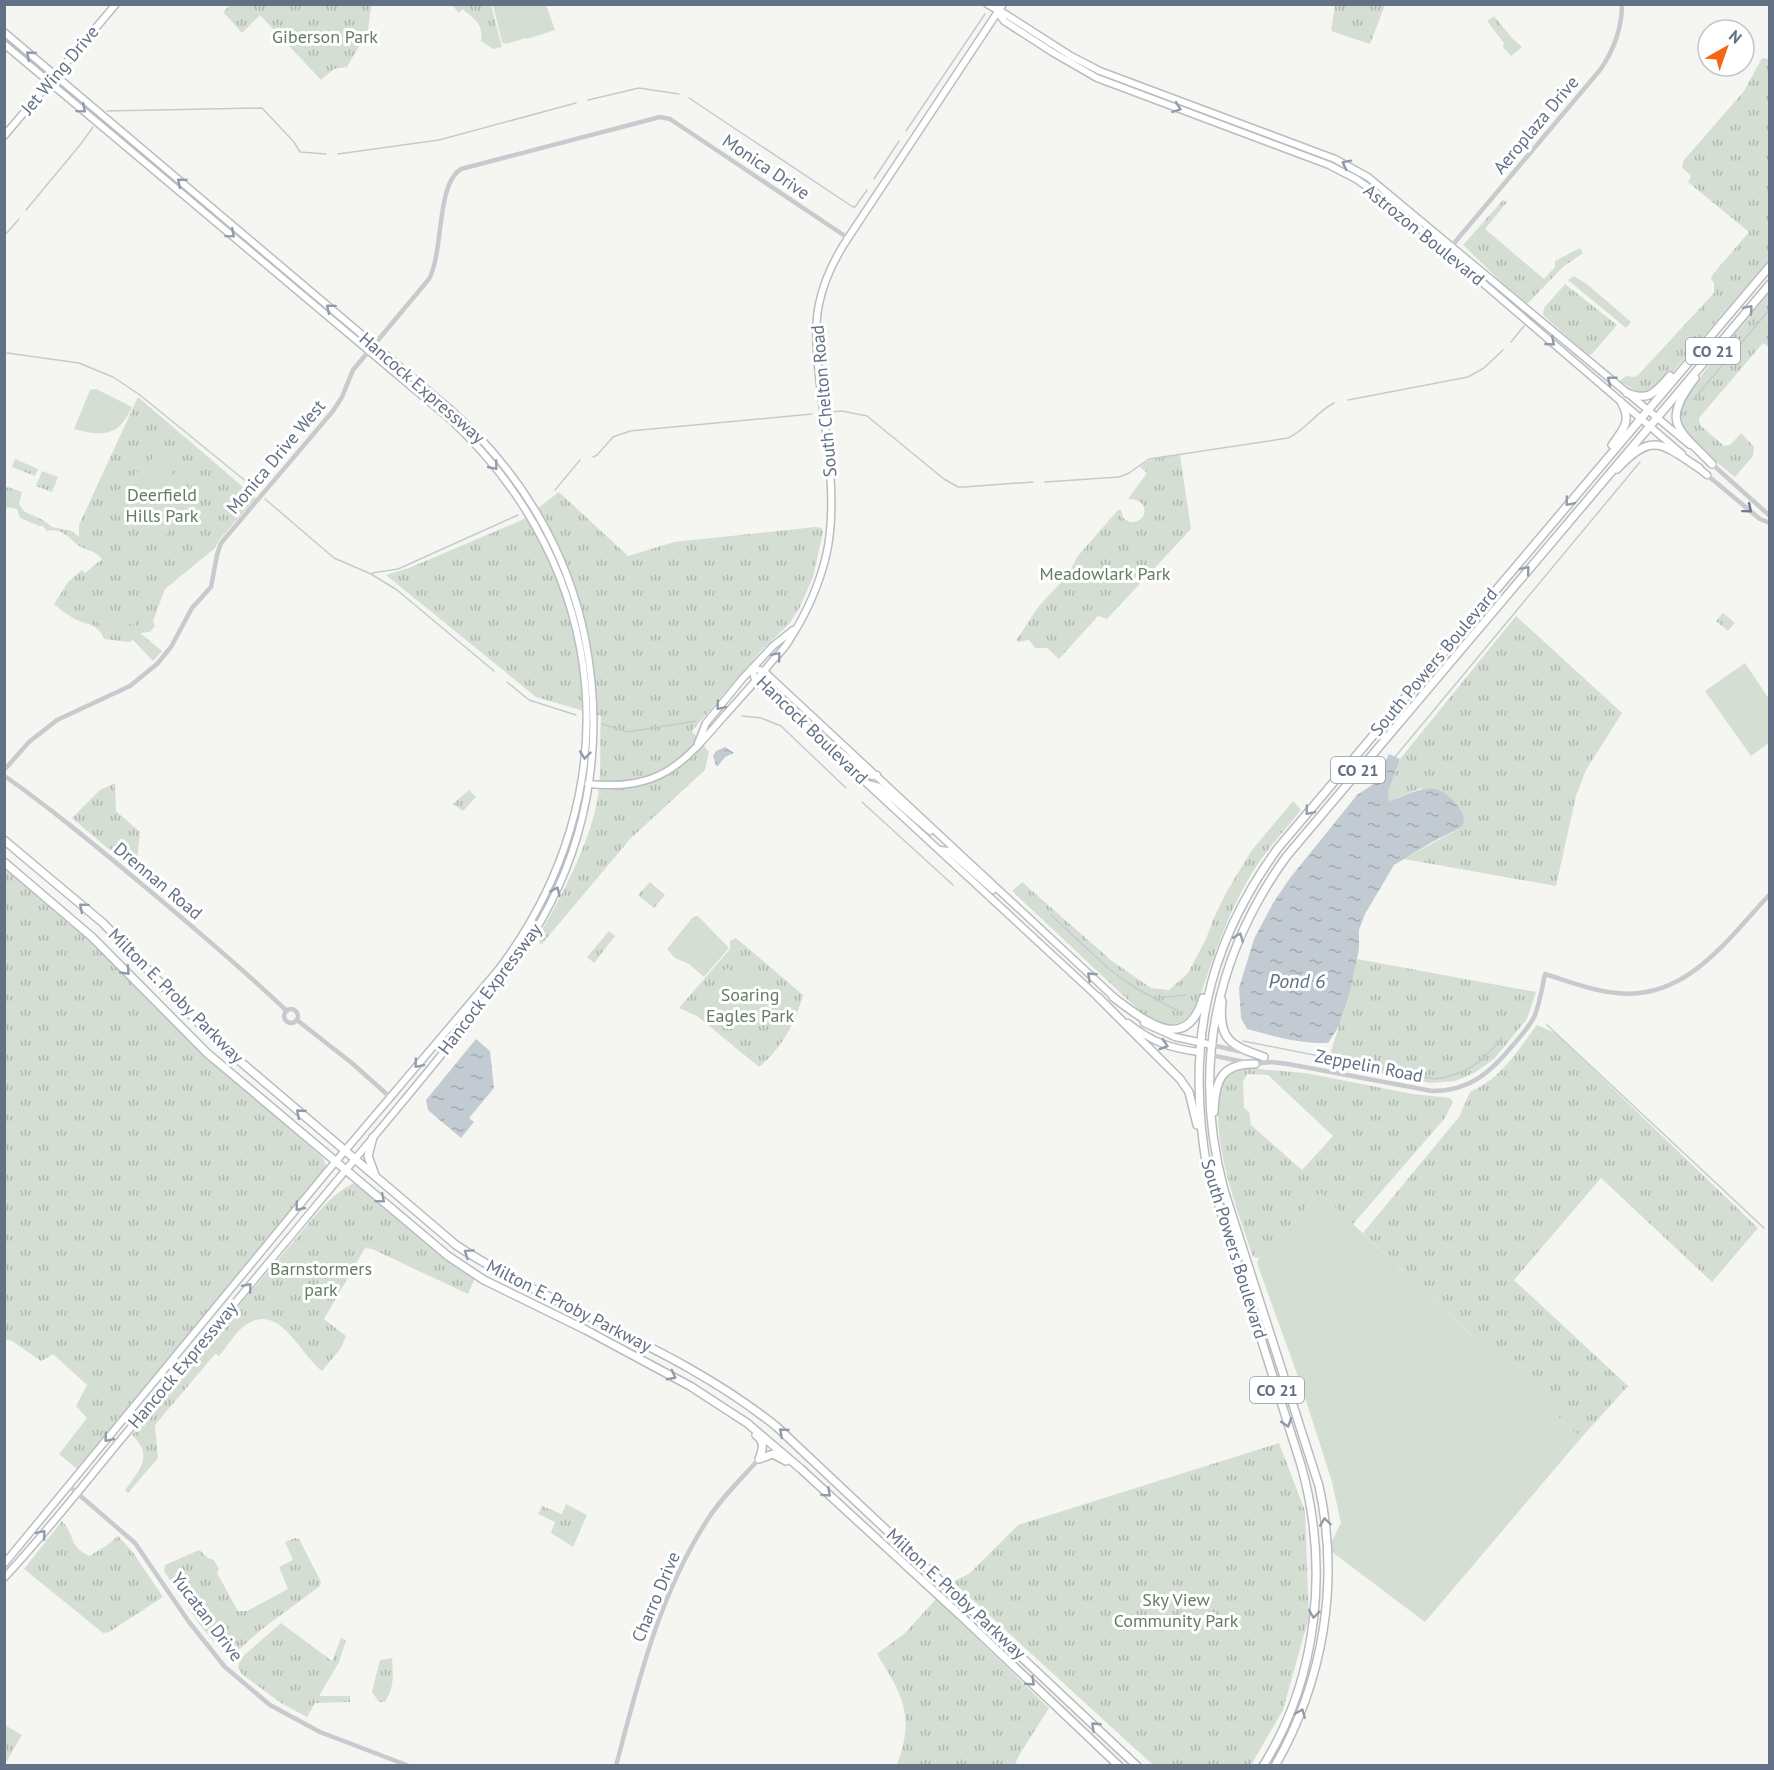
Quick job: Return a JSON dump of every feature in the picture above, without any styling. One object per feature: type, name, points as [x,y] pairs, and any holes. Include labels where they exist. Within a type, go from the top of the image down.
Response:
[{"type":"highway","name":"South Powers Boulevard","points":[[1261,1766],[1278,1739],[1299,1684],[1312,1632],[1317,1579],[1314,1529],[1310,1500],[1301,1465],[1207,1168],[1198,1102],[1200,1042],[1210,986],[1230,931],[1251,888],[1278,848],[1770,266]]},
{"type":"highway","name":"South Powers Boulevard","points":[[1275,1766],[1304,1706],[1320,1650],[1327,1602],[1329,1564],[1322,1501],[1312,1460],[1224,1190],[1214,1147],[1209,1109],[1210,1055],[1219,999],[1230,961],[1250,913],[1286,857],[1648,425],[1770,284]]},
{"type":"highway","points":[[1628,393],[1641,397],[1655,392],[1749,290]]},
{"type":"highway","points":[[1712,464],[1682,434],[1675,420],[1676,412],[1682,395],[1729,332]]},
{"type":"highway","points":[[1582,486],[1623,429],[1627,416],[1621,402]]},
{"type":"highway","points":[[1569,519],[1630,456],[1644,447],[1651,445],[1666,447],[1699,468]]},
{"type":"highway","name":"Milton E. Proby Parkway","points":[[4,840],[103,924],[215,1040],[456,1245],[482,1262],[675,1360],[755,1409],[801,1449],[1138,1766]]},
{"type":"highway","name":"Milton E. Proby Parkway","points":[[4,862],[92,937],[207,1053],[448,1256],[475,1274],[586,1330],[707,1396],[747,1423],[801,1469],[961,1616],[1119,1766]]},
{"type":"highway","points":[[1113,997],[1163,1028],[1176,1030],[1188,1026],[1198,1011],[1213,967],[1230,931]]},
{"type":"highway","points":[[1230,961],[1222,999],[1222,1028],[1225,1036],[1234,1046],[1264,1057]]},
{"type":"highway","points":[[1098,997],[1176,1073],[1186,1086],[1207,1168]]},
{"type":"highway","points":[[1214,1147],[1214,1105],[1219,1080],[1233,1066],[1256,1064]]},
{"type":"highway","points":[[373,1137],[368,1156],[376,1178]]},
{"type":"highway","points":[[707,1396],[711,1403],[759,1437],[763,1448],[759,1459]]},
{"type":"highway","points":[[759,1459],[768,1455],[778,1455],[794,1468],[801,1469]]},
{"type":"main road","name":"Jet Wing Drive","points":[[4,136],[116,4]]},
{"type":"main road","name":"Astrozon Boulevard","points":[[987,4],[1057,48],[1100,71],[1346,164],[1381,186],[1712,464]]},
{"type":"main road","name":"South Chelton Road","points":[[582,783],[615,786],[646,781],[670,770],[696,749],[790,639],[818,582],[830,537],[831,495],[816,327],[825,281],[836,256],[1003,4]]},
{"type":"main road","name":"Astrozon Boulevard","points":[[998,12],[1004,21],[1067,62],[1097,78],[1344,172],[1385,199],[1707,475]]},
{"type":"main road","name":"Hancock Expressway","points":[[4,32],[451,410],[493,452],[522,490],[551,539],[570,583],[582,622],[588,653],[594,734],[590,784],[578,837],[564,874],[541,922],[504,977],[400,1106],[4,1578]]},
{"type":"main road","name":"Hancock Expressway","points":[[4,44],[450,419],[473,441],[506,481],[540,533],[566,594],[580,649],[585,683],[586,728],[582,783],[567,844],[552,879],[521,938],[487,983],[336,1161],[4,1564]]},
{"type":"main road","name":"South Chelton Road","points":[[696,749],[706,723],[752,668],[773,646],[795,629]]},
{"type":"main road","name":"Hancock Boulevard","points":[[752,668],[764,672],[1135,1016],[1153,1028],[1175,1037],[1212,1045]]},
{"type":"main road","name":"Hancock Boulevard","points":[[752,668],[755,680],[1098,997],[1153,1041],[1199,1052]]},
{"type":"main road","points":[[809,728],[830,741],[868,775],[877,775]]},
{"type":"main road","points":[[868,784],[872,783],[879,787],[919,823],[950,845]]},
{"type":"main road","points":[[940,850],[949,851],[991,889],[1000,892]]},
{"type":"main road","points":[[993,898],[1000,892]]},
{"type":"main road","points":[[993,898],[1002,898],[1042,934],[1051,939]]},
{"type":"street","name":"Aeroplaza Drive","points":[[1447,252],[1600,70],[1617,39],[1621,25],[1622,4]]},
{"type":"street","name":"Monica Drive West","points":[[5,767],[29,742],[57,720],[130,686],[167,653],[192,608],[211,587],[217,555],[222,543],[333,411],[342,397],[350,375],[432,274],[447,188],[456,171],[650,118],[670,119]]},
{"type":"street","name":"Monica Drive","points":[[670,119],[848,238]]},
{"type":"street","name":"Astrozon Boulevard","points":[[1712,464],[1770,516]]},
{"type":"street","name":"Astrozon Boulevard","points":[[1707,475],[1760,519],[1770,523]]},
{"type":"street","points":[[5,767],[8,774],[5,778]]},
{"type":"street","name":"Drennan Road","points":[[5,778],[46,806],[129,874],[215,946],[287,1011]]},
{"type":"street","name":"Zeppelin Road","points":[[1199,1052],[1256,1064],[1272,1062],[1421,1090],[1440,1091],[1460,1087],[1478,1080],[1492,1070],[1526,1030],[1539,1003],[1545,974],[1617,993],[1639,994],[1659,990],[1684,979],[1700,967],[1770,894]]},
{"type":"street","points":[[292,1009],[295,1011],[298,1014],[297,1020],[293,1023],[287,1021],[285,1015],[287,1011],[292,1009]]},
{"type":"street","points":[[297,1020],[353,1064],[390,1097]]},
{"type":"street","points":[[1212,1045],[1264,1057],[1272,1062]]},
{"type":"street","name":"Charro Drive","points":[[616,1766],[648,1647],[679,1571],[706,1521],[759,1459]]},
{"type":"street","name":"Yucatan Drive","points":[[69,1486],[135,1544],[189,1622],[225,1667],[270,1705],[320,1732],[409,1766]]},
{"type":"green space","points":[[451,4],[491,5],[502,47],[493,49],[481,41],[482,35],[477,22],[462,9],[459,13]]},
{"type":"green space","name":"Giberson Park","points":[[231,5],[371,5],[368,31],[347,67],[334,69],[321,80],[260,15],[242,33],[223,12]]},
{"type":"green space","points":[[493,5],[546,5],[555,30],[506,44],[502,42]]},
{"type":"green space","points":[[1335,5],[1385,5],[1370,44],[1331,31]]},
{"type":"green space","points":[[1494,16],[1522,47],[1511,56],[1487,21]]},
{"type":"green space","points":[[1762,58],[1769,59],[1769,260],[1671,374],[1652,389],[1641,392],[1635,390],[1620,381],[1626,376],[1635,377],[1639,374],[1714,293],[1714,283],[1711,279],[1713,274],[1749,232],[1688,182],[1691,176],[1682,167],[1684,160],[1744,91],[1751,78],[1756,78],[1756,69]]},
{"type":"green space","points":[[1503,200],[1507,202],[1485,229],[1544,279],[1555,267],[1555,261],[1580,248],[1583,253],[1563,267],[1528,303],[1524,304],[1463,245]]},
{"type":"green space","points":[[1574,276],[1631,322],[1626,328],[1568,280]]},
{"type":"green space","points":[[1565,284],[1617,325],[1592,354],[1588,355],[1543,315],[1544,308]]},
{"type":"green space","points":[[1769,293],[1769,347],[1763,343],[1699,418],[1700,425],[1724,446],[1730,445],[1741,433],[1754,447],[1753,456],[1735,477],[1688,434],[1680,421],[1681,410],[1701,376]]},
{"type":"green space","points":[[96,389],[132,407],[127,417],[116,429],[109,432],[94,433],[74,429],[90,390]]},
{"type":"green space","name":"Deerfield Hills Park","points":[[138,397],[256,498],[219,540],[215,548],[165,589],[153,621],[155,626],[150,632],[140,633],[162,651],[153,661],[133,640],[129,642],[104,639],[95,627],[73,618],[54,604],[68,582],[82,570],[85,573],[102,559],[99,556],[58,531],[47,531],[43,526],[20,518],[17,509],[7,507],[5,514],[5,489],[8,487],[22,492],[19,504],[25,512],[52,527],[72,531],[79,537],[79,525]]},
{"type":"green space","points":[[157,454],[174,476],[180,500],[174,523],[156,545],[110,502],[110,498]]},
{"type":"green space","name":"Meadowlark Park","points":[[1180,455],[1191,529],[1107,619],[1098,616],[1059,659],[1047,648],[1035,648],[1029,640],[1018,642],[1016,640],[1037,609],[1065,577],[1077,557],[1118,510],[1121,510],[1123,518],[1131,522],[1136,522],[1143,517],[1142,503],[1128,499],[1147,473],[1140,467],[1153,459]]},
{"type":"green space","points":[[15,459],[38,469],[35,476],[12,467]]},
{"type":"green space","points":[[42,471],[58,477],[52,492],[36,486]]},
{"type":"green space","points":[[559,492],[628,556],[674,542],[815,527],[822,528],[823,532],[813,577],[799,609],[789,624],[760,652],[692,731],[709,752],[705,770],[631,838],[541,945],[538,937],[574,869],[594,813],[599,786],[601,716],[536,697],[386,575],[409,568],[522,520]]},
{"type":"green space","points":[[95,508],[116,523],[108,533],[88,518]]},
{"type":"green space","points":[[1154,528],[1163,535],[1152,548],[1143,541]]},
{"type":"green space","points":[[106,610],[123,626],[113,637],[96,621]]},
{"type":"green space","points":[[123,612],[137,615],[135,625],[121,622]]},
{"type":"green space","points":[[1723,613],[1735,623],[1728,631],[1716,621]]},
{"type":"green space","points":[[1516,616],[1622,713],[1586,770],[1576,796],[1556,886],[1404,859],[1462,827],[1421,788],[1389,801],[1388,792],[1400,759]]},
{"type":"green space","points":[[1745,663],[1769,699],[1769,743],[1751,756],[1705,691]]},
{"type":"green space","points":[[115,783],[116,811],[140,832],[137,860],[131,868],[72,818],[100,790]]},
{"type":"green space","points":[[469,790],[476,797],[463,811],[453,804]]},
{"type":"green space","points":[[1293,801],[1301,810],[1249,878],[1223,933],[1196,1009],[1186,1022],[1180,1025],[1167,1025],[1145,1016],[1012,891],[1022,882],[1112,961],[1151,988],[1169,990],[1188,973],[1227,891],[1252,850]]},
{"type":"green space","points":[[5,867],[84,934],[184,1036],[323,1158],[327,1167],[77,1469],[59,1454],[87,1418],[76,1406],[87,1385],[53,1354],[41,1361],[12,1341],[5,1339]]},
{"type":"green space","points":[[650,882],[665,895],[654,908],[638,895]]},
{"type":"green space","points":[[698,916],[729,948],[704,977],[689,964],[675,958],[667,949],[693,917]]},
{"type":"green space","points":[[609,931],[615,936],[594,963],[587,957]]},
{"type":"green space","name":"Soaring Eagles Park","points":[[736,938],[803,995],[787,1034],[759,1067],[697,1016],[679,1008],[730,949],[730,941]]},
{"type":"green space","points":[[1357,959],[1536,992],[1527,1019],[1494,1059],[1474,1073],[1455,1081],[1431,1083],[1327,1063],[1350,993]]},
{"type":"green space","points":[[729,968],[732,978],[717,984],[713,974]]},
{"type":"green space","points":[[744,975],[759,988],[764,1006],[760,1024],[749,1039],[716,1012],[716,1008]]},
{"type":"green space","points":[[1537,1025],[1555,1033],[1758,1228],[1712,1282],[1601,1178],[1514,1280],[1628,1386],[1581,1438],[1363,1233],[1459,1117],[1470,1092],[1500,1072]]},
{"type":"green space","points":[[1245,1068],[1305,1073],[1413,1094],[1450,1098],[1453,1102],[1445,1118],[1353,1224],[1320,1193],[1259,1258],[1253,1257],[1233,1195],[1221,1149],[1218,1126],[1218,1105],[1224,1080],[1232,1072]],"holes":[[[1247,1074],[1268,1075],[1333,1136],[1302,1170],[1251,1125],[1249,1112],[1244,1108],[1243,1082]]]},
{"type":"green space","name":"Barnstormers park","points":[[356,1182],[455,1265],[475,1278],[468,1294],[372,1249],[365,1248],[324,1319],[346,1336],[341,1348],[322,1371],[277,1324],[267,1320],[256,1320],[243,1327],[219,1356],[215,1354],[155,1425],[158,1458],[128,1493],[125,1490],[140,1469],[143,1456],[139,1443],[132,1435],[319,1211],[336,1194]]},
{"type":"green space","points":[[1320,1193],[1581,1438],[1425,1622],[1328,1549],[1341,1523],[1332,1482],[1301,1385],[1257,1263],[1259,1258]]},
{"type":"green space","name":"Sky View Community Park","points":[[1279,1443],[1305,1511],[1309,1617],[1283,1710],[1251,1765],[1153,1765],[953,1582],[970,1573],[1018,1525]]},
{"type":"green space","points":[[566,1504],[587,1515],[573,1547],[551,1533],[555,1522],[538,1514],[542,1506],[562,1514]]},
{"type":"green space","points":[[62,1521],[78,1548],[89,1556],[118,1536],[132,1551],[163,1597],[109,1632],[103,1633],[24,1569]]},
{"type":"green space","points":[[295,1538],[299,1539],[321,1582],[320,1586],[262,1629],[234,1654],[225,1655],[200,1625],[164,1571],[165,1565],[199,1550],[214,1560],[219,1569],[217,1573],[238,1611],[247,1611],[288,1589],[279,1567],[293,1560],[285,1542]]},
{"type":"green space","points":[[936,1599],[1049,1708],[1015,1765],[897,1765],[905,1733],[904,1707],[894,1682],[877,1654],[905,1633]]},
{"type":"green space","points":[[281,1623],[332,1661],[341,1638],[346,1640],[339,1662],[319,1696],[350,1696],[350,1702],[315,1703],[307,1717],[281,1703],[242,1674],[238,1668],[240,1659]]},
{"type":"green space","points":[[392,1658],[390,1692],[384,1702],[379,1702],[372,1692],[380,1660]]},
{"type":"green space","points":[[5,1725],[22,1735],[5,1764]]},
{"type":"water","points":[[725,747],[734,753],[725,757],[716,766],[713,756],[716,751]]},
{"type":"water","name":"Pond 6","points":[[1389,754],[1400,759],[1388,792],[1389,801],[1425,789],[1441,791],[1449,796],[1461,810],[1464,818],[1462,827],[1394,865],[1365,914],[1359,930],[1359,949],[1350,993],[1339,1026],[1328,1043],[1297,1041],[1247,1029],[1241,1018],[1239,988],[1254,939],[1273,903],[1290,878],[1357,795],[1375,783]]},
{"type":"water","points":[[476,1039],[490,1051],[494,1088],[469,1118],[474,1122],[461,1138],[428,1110],[426,1100]]},
{"type":"waterway","points":[[906,131],[985,14]]},
{"type":"waterway","points":[[588,100],[639,88],[679,94]]},
{"type":"waterway","points":[[689,98],[853,207],[867,190]]},
{"type":"waterway","points":[[338,154],[439,140],[576,103]]},
{"type":"waterway","points":[[107,111],[262,108],[294,142],[300,152],[326,154]]},
{"type":"waterway","points":[[26,210],[93,127]]},
{"type":"waterway","points":[[874,179],[899,141]]},
{"type":"waterway","points":[[4,236],[19,219]]},
{"type":"waterway","points":[[1693,400],[1770,309]]},
{"type":"waterway","points":[[1511,342],[1524,326]]},
{"type":"waterway","points":[[1348,400],[1468,377],[1484,368],[1503,350]]},
{"type":"waterway","points":[[7,353],[79,363],[113,377],[140,395],[253,487]]},
{"type":"waterway","points":[[1045,482],[1119,477],[1149,459],[1288,438],[1334,403]]},
{"type":"waterway","points":[[832,412],[842,411],[867,416],[944,479],[958,487],[1033,482]]},
{"type":"waterway","points":[[593,457],[613,437],[630,431],[812,414]]},
{"type":"waterway","points":[[555,490],[580,460]]},
{"type":"waterway","points":[[1395,757],[1640,462]]},
{"type":"waterway","points":[[265,499],[334,558],[371,574],[397,590],[494,671]]},
{"type":"waterway","points":[[372,573],[398,569],[518,515]]},
{"type":"waterway","points":[[507,682],[529,700],[576,715]]},
{"type":"waterway","points":[[742,716],[761,718],[781,726],[846,788]]},
{"type":"waterway","points":[[602,724],[628,732],[696,721]]},
{"type":"waterway","points":[[862,802],[953,885]]},
{"type":"waterway","points":[[1051,915],[1109,969],[1134,987],[1183,1014]]},
{"type":"waterway","points":[[1155,998],[1187,995]]},
{"type":"waterway","points":[[1547,1025],[1764,1228]]},
{"type":"waterway","points":[[1243,1041],[1435,1079],[1456,1074],[1473,1066],[1502,1038]]}]
